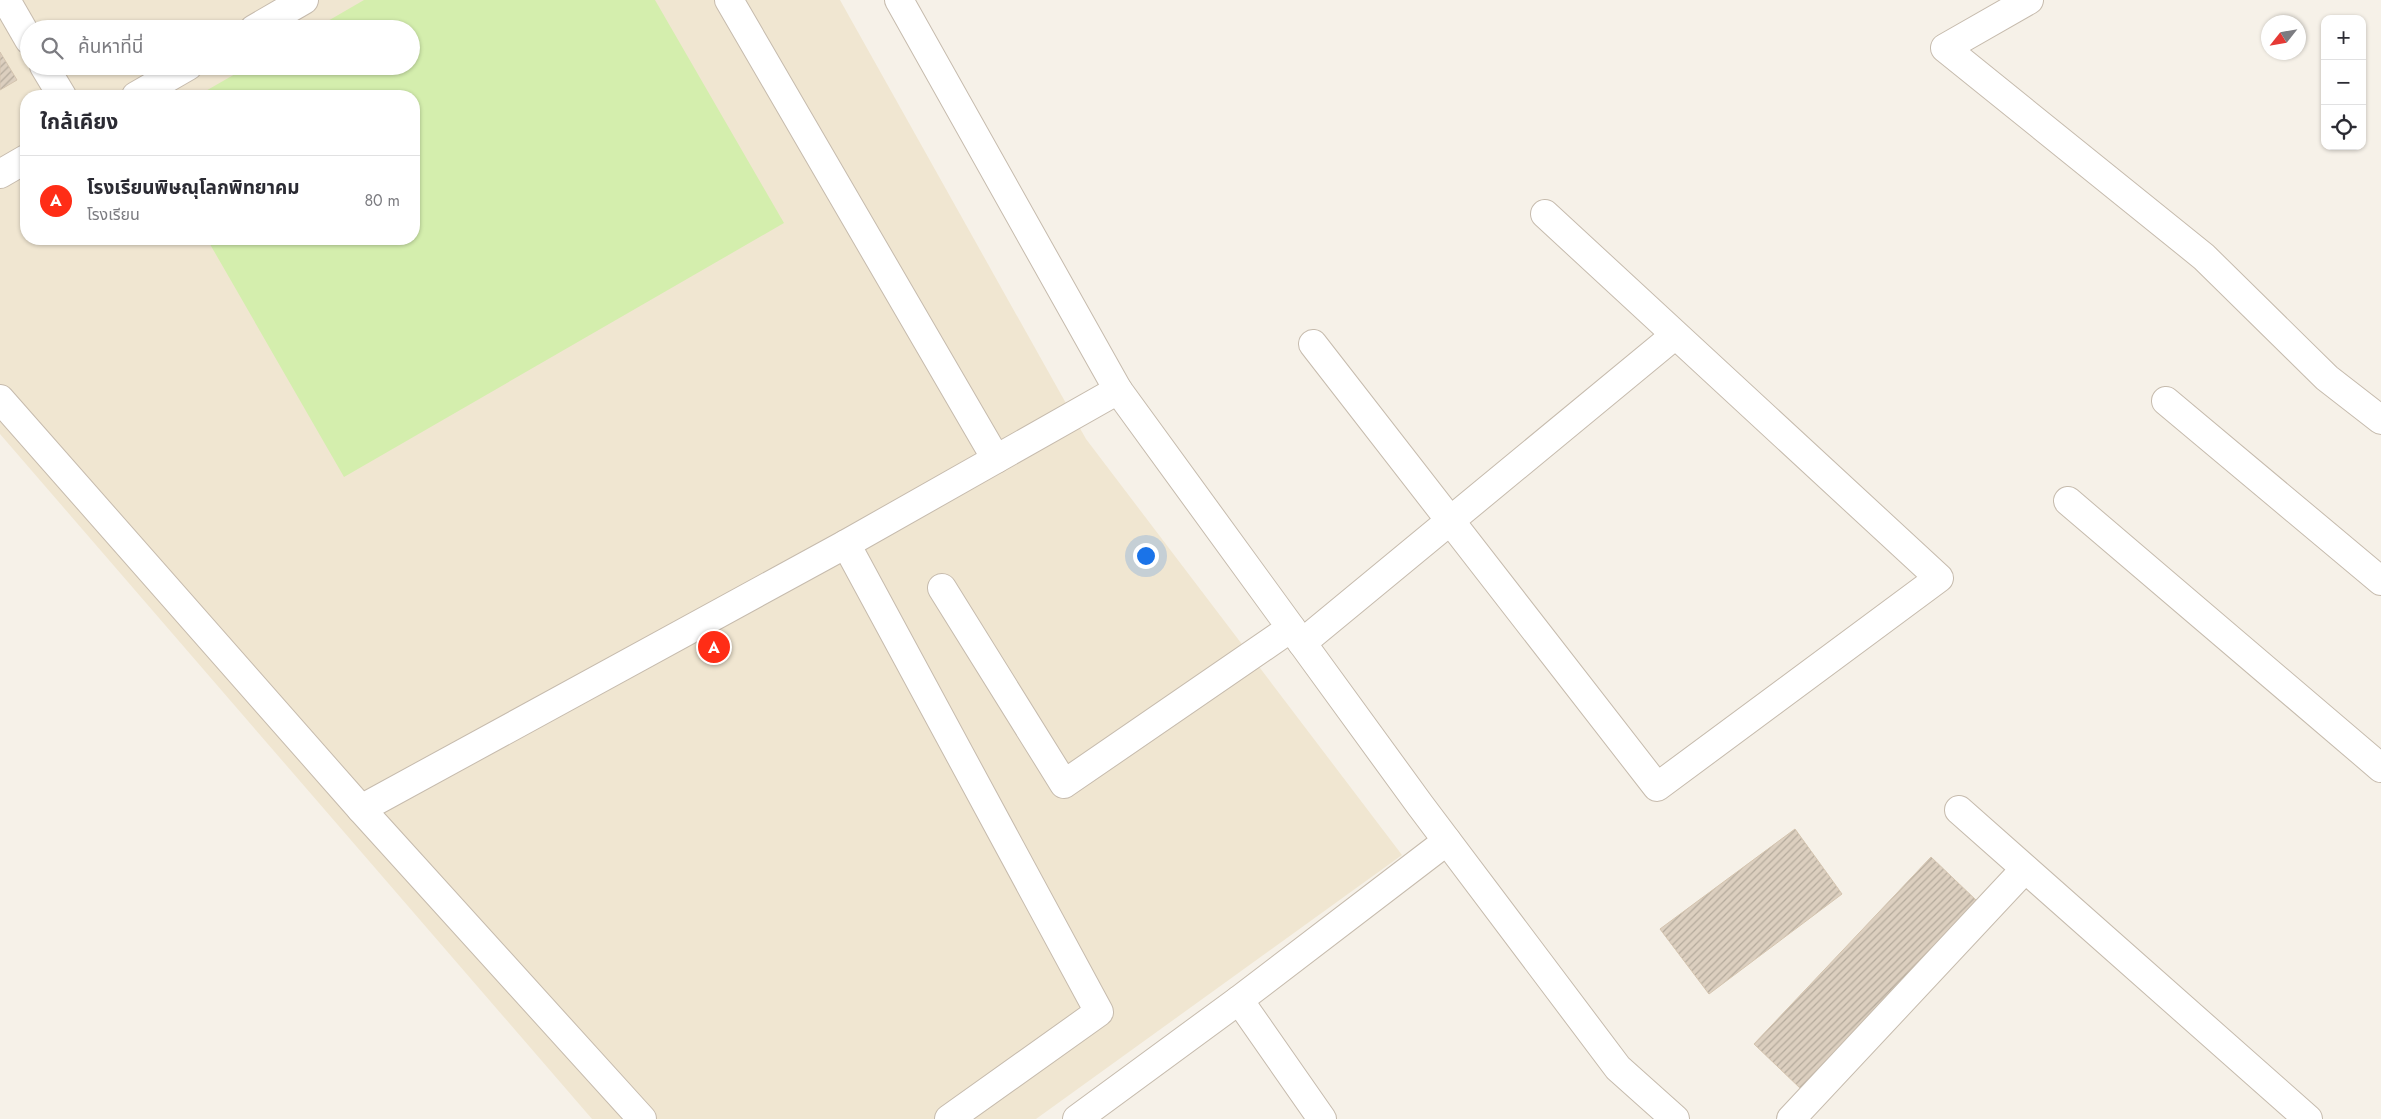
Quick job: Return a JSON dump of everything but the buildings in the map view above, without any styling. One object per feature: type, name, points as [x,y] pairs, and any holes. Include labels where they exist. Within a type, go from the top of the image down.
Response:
[{"type":"street","points":[[6,0],[20,24]]},
{"type":"street","points":[[270,20],[304,0]]},
{"type":"street","points":[[729,0],[996,459]]},
{"type":"street","points":[[899,0],[1118,390],[1447,841],[1618,1068],[1675,1119]]},
{"type":"street","points":[[2029,0],[1945,48],[2204,257],[2327,378],[2381,420]]},
{"type":"street","points":[[49,75],[58,90]]},
{"type":"street","points":[[146,90],[172,75]]},
{"type":"street","points":[[0,174],[20,162]]},
{"type":"street","points":[[1313,344],[1657,787],[1939,578],[1674,336],[1545,214]]},
{"type":"street","points":[[942,588],[1064,784],[1296,635],[1450,521],[1674,336]]},
{"type":"street","points":[[361,809],[846,544],[1118,390]]},
{"type":"street","points":[[0,399],[361,809],[642,1119]]},
{"type":"street","points":[[2166,401],[2381,581]]},
{"type":"street","points":[[2068,501],[2381,768]]},
{"type":"street","points":[[846,544],[1098,1012],[949,1119]]},
{"type":"street","points":[[1959,810],[2308,1119]]},
{"type":"street","points":[[1077,1119],[1239,1000],[1447,841]]},
{"type":"street","points":[[1792,1119],[2026,869]]},
{"type":"street","points":[[1239,1000],[1322,1119]]},
{"type":"shaded area","points":[[0,0],[840,0],[1086,439],[1402,855],[1036,1119],[592,1119],[0,434]]},
{"type":"green space","points":[[364,0],[655,0],[784,223],[344,477],[210,245],[420,245],[420,90],[207,90],[233,75],[420,75],[420,20],[330,20]]},
{"type":"place","name":"โรงเรียนพิษณุโลกพิทยาคม","points":[[714,647]]}]
